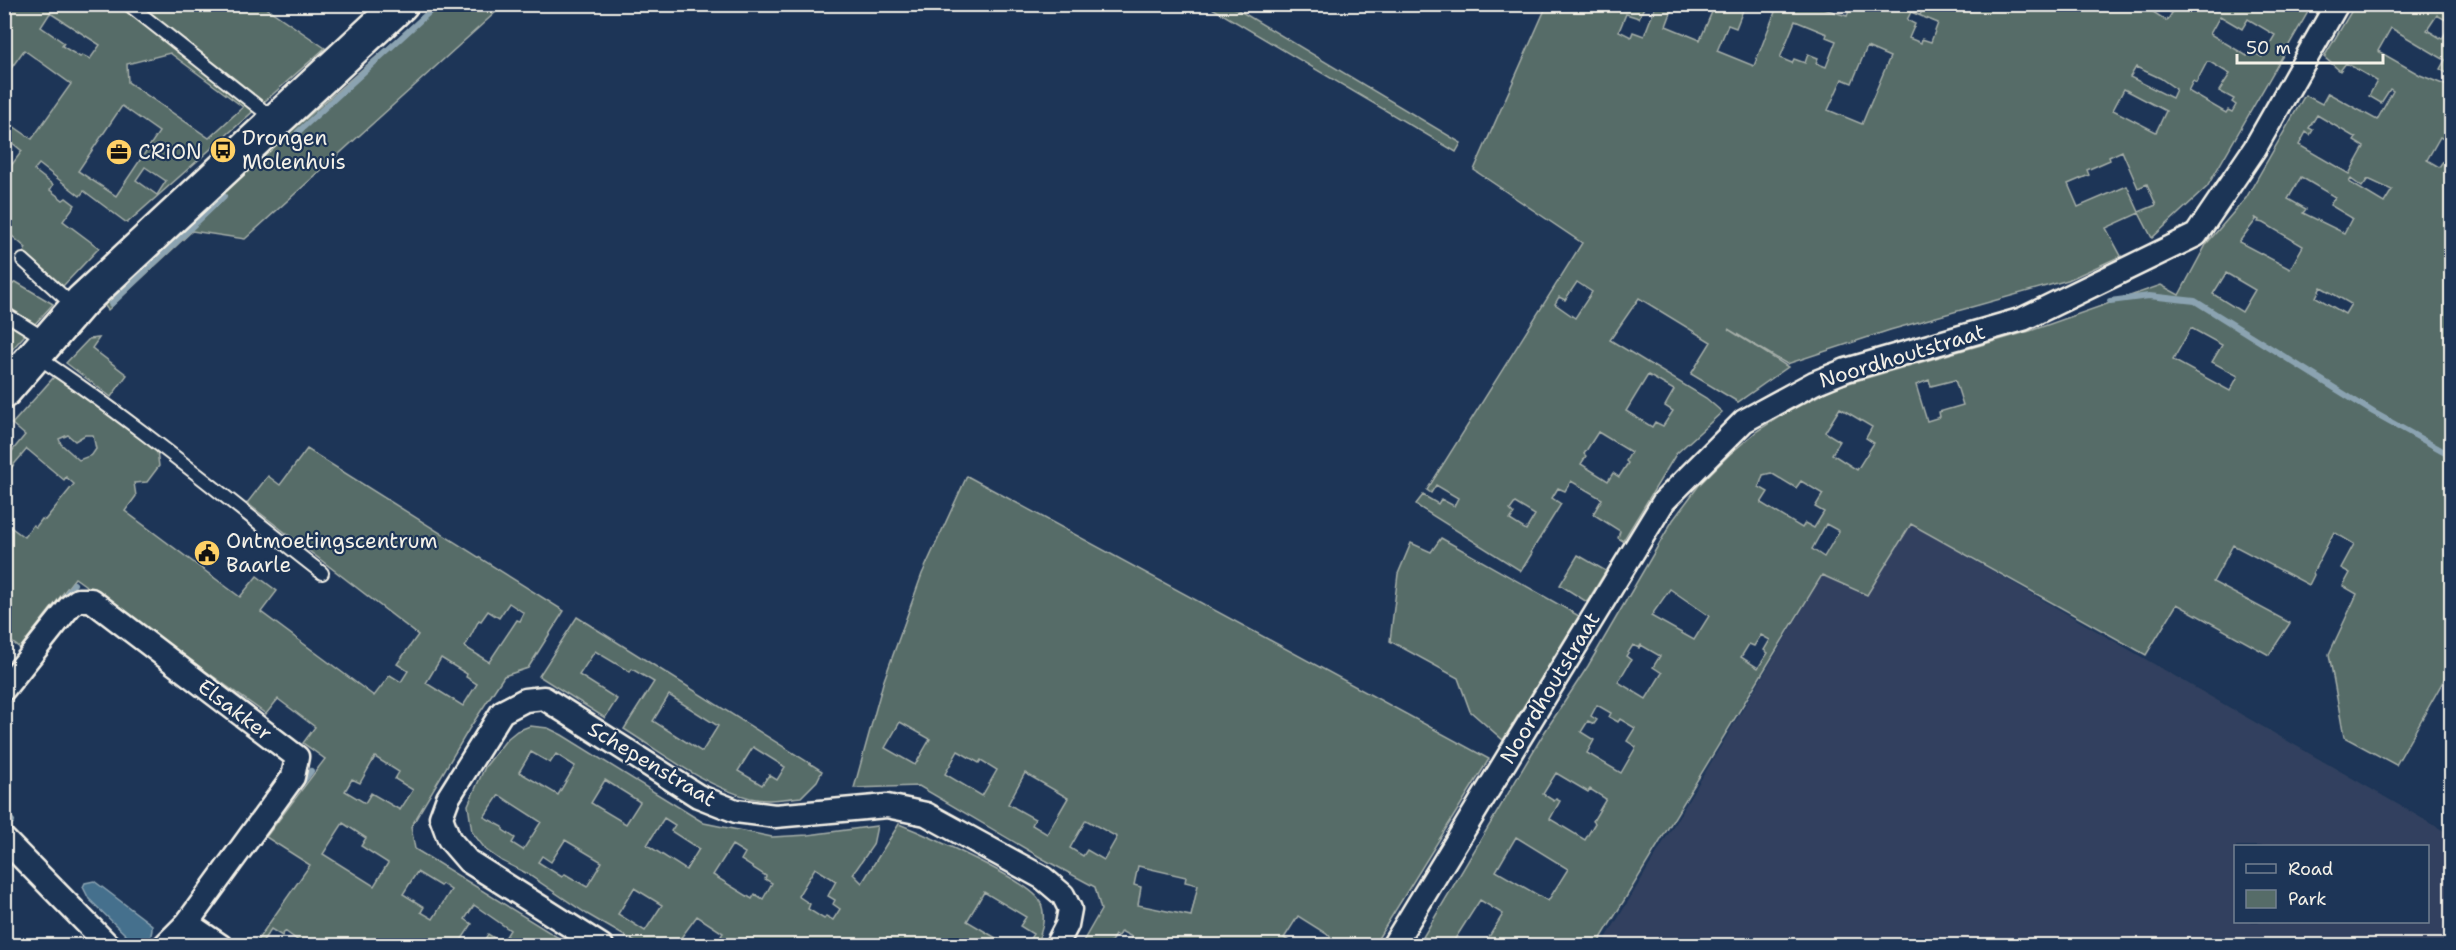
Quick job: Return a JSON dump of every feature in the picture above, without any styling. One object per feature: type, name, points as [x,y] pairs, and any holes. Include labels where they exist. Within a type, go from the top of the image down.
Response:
[{"type":"main road","points":[[4,391],[79,304],[401,4]]},
{"type":"street","name":"Noordhoutstraat","points":[[1393,945],[1664,501],[1744,421],[1814,383],[1846,370],[2023,319],[2196,235],[2255,148],[2337,4]]},
{"type":"street","name":"Elsakker","points":[[4,689],[70,606],[78,600],[91,600],[297,757],[293,777],[187,923],[164,945]]},
{"type":"street","name":"Schepenstraat","points":[[602,945],[468,861],[449,839],[441,817],[448,798],[502,712],[525,700],[544,698],[698,796],[736,811],[775,816],[887,806],[926,814],[1043,878],[1064,895],[1070,909],[1067,926],[1056,945]]},
{"type":"street","points":[[4,839],[109,945]]},
{"type":"street","points":[[187,923],[221,945]]},
{"type":"lane","points":[[128,4],[276,120]]},
{"type":"lane","points":[[23,260],[79,304]]},
{"type":"lane","points":[[4,313],[42,348],[67,376],[322,573]]},
{"type":"shaded area","points":[[1911,524],[2451,835],[2451,945],[1602,945],[1823,575],[1867,596]]},
{"type":"shaded area","points":[[94,881],[152,925],[149,939],[138,942],[129,938],[89,899],[83,887],[85,883]]},
{"type":"green space","points":[[99,4],[102,7],[104,4],[262,5],[325,48],[127,223],[84,191],[80,196],[39,164],[34,170],[53,185],[50,190],[63,200],[66,198],[75,205],[63,221],[99,248],[63,286],[24,252],[26,248],[5,230],[5,174],[22,151],[5,137],[4,120],[32,139],[71,84],[24,50],[5,77],[5,5]],"holes":[[[50,13],[100,45],[90,59],[82,55],[80,57],[62,46],[64,43],[41,27]],[[170,53],[243,107],[209,138],[128,82],[127,64]],[[122,106],[159,132],[116,196],[78,171]],[[145,167],[166,181],[157,195],[136,180]]]},
{"type":"green space","points":[[1852,4],[1895,5],[1920,15],[1925,4],[2148,5],[2147,8],[2167,21],[2172,13],[2157,5],[2312,5],[2207,187],[2152,238],[2139,213],[2106,228],[2121,256],[2068,280],[1890,330],[1787,364],[1728,329],[1788,367],[1738,402],[1691,374],[1711,342],[1639,298],[1610,340],[1706,398],[1722,412],[1676,454],[1623,541],[1618,538],[1620,531],[1593,514],[1602,499],[1571,481],[1565,491],[1558,488],[1552,498],[1561,504],[1521,571],[1419,507],[1416,504],[1423,495],[1438,504],[1441,499],[1454,506],[1458,498],[1436,485],[1431,493],[1427,490],[1582,243],[1474,170],[1547,5],[1645,5],[1639,18],[1626,14],[1619,31],[1631,37],[1633,32],[1644,36],[1656,5],[1674,5],[1666,26],[1700,40],[1715,5],[1745,5],[1736,28],[1728,25],[1717,51],[1754,66],[1775,12],[1758,5],[1812,5],[1847,16]],"holes":[[[1911,12],[1938,23],[1931,42],[1922,39],[1921,43],[1909,38],[1915,24],[1907,20]],[[2220,16],[2242,29],[2248,19],[2275,35],[2262,57],[2251,51],[2247,56],[2210,34]],[[1795,21],[1827,34],[1826,37],[1836,41],[1826,67],[1816,63],[1818,58],[1808,54],[1805,63],[1794,59],[1792,63],[1780,58]],[[1867,47],[1890,57],[1862,124],[1828,110],[1842,79],[1852,83]],[[2207,62],[2230,74],[2219,91],[2234,99],[2232,102],[2236,105],[2232,112],[2228,110],[2226,113],[2188,91],[2193,81],[2196,83]],[[2136,67],[2160,78],[2176,89],[2172,98],[2130,77]],[[2124,89],[2166,111],[2156,132],[2113,110]],[[2122,151],[2138,188],[2147,184],[2156,205],[2139,212],[2127,186],[2078,207],[2068,184],[2089,175],[2087,170],[2110,160],[2109,157]],[[1577,282],[1592,292],[1575,318],[1555,304],[1559,297],[1565,300]],[[1648,375],[1674,390],[1665,406],[1673,411],[1663,426],[1655,422],[1652,427],[1626,411]],[[1598,432],[1631,452],[1626,461],[1628,463],[1619,477],[1613,473],[1608,481],[1581,464],[1586,456],[1584,454]],[[1515,503],[1535,515],[1526,530],[1510,520],[1514,514],[1510,510]]]},
{"type":"green space","points":[[436,5],[491,5],[497,11],[245,239],[192,231],[108,310],[102,302],[211,201]]},
{"type":"green space","points":[[1207,5],[1230,5],[1461,143],[1456,152]]},
{"type":"green space","points":[[2355,5],[2451,5],[2451,23],[2437,15],[2427,30],[2442,39],[2451,24],[2451,143],[2440,137],[2427,160],[2439,167],[2451,150],[2451,667],[2396,765],[2344,737],[2329,654],[2357,594],[2343,586],[2350,573],[2341,568],[2354,544],[2334,532],[2313,572],[2314,575],[2309,585],[2233,545],[2213,582],[2290,623],[2269,655],[2177,604],[2146,655],[1911,524],[1867,595],[1822,575],[1597,945],[1484,945],[1503,914],[1480,900],[1453,942],[1459,945],[1436,945],[1423,937],[1544,733],[1588,666],[1673,520],[1700,484],[1730,454],[1757,431],[1782,415],[1835,387],[2030,331],[2161,285],[2179,295],[2207,243],[2246,198],[2305,95],[2322,104],[2328,93],[2377,120],[2393,91],[2390,89],[2381,103],[2369,96],[2377,81],[2346,63],[2340,71],[2324,57]],"holes":[[[2391,28],[2445,60],[2440,69],[2450,75],[2445,85],[2420,75],[2378,51]],[[2317,115],[2356,138],[2354,141],[2364,147],[2349,174],[2299,145],[2306,132],[2310,135],[2313,130],[2309,128]],[[2301,177],[2335,197],[2330,205],[2352,218],[2344,233],[2303,213],[2306,209],[2288,199]],[[2351,179],[2362,187],[2368,179],[2392,190],[2384,203],[2349,182]],[[2254,217],[2259,220],[2258,222],[2264,223],[2303,246],[2290,269],[2239,242],[2256,220]],[[2226,273],[2255,290],[2242,312],[2213,294]],[[2321,287],[2351,304],[2345,314],[2316,297]],[[2191,328],[2222,345],[2212,362],[2238,376],[2230,391],[2173,360]],[[1929,380],[1931,386],[1955,380],[1963,405],[1939,412],[1940,417],[1927,421],[1916,385]],[[1840,408],[1872,427],[1866,438],[1874,443],[1857,470],[1832,454],[1840,441],[1825,432]],[[1771,473],[1796,488],[1801,481],[1823,494],[1815,507],[1824,512],[1814,528],[1805,523],[1802,528],[1761,503],[1768,492],[1759,487],[1763,475]],[[1826,524],[1839,531],[1824,557],[1812,549]],[[1670,589],[1709,616],[1694,640],[1651,616]],[[1761,635],[1770,640],[1764,650],[1768,653],[1758,668],[1741,657],[1749,644],[1754,646]],[[1633,645],[1639,648],[1641,645],[1660,656],[1653,667],[1662,673],[1646,699],[1618,682],[1631,660],[1626,656]],[[1597,705],[1611,713],[1609,717],[1618,722],[1620,719],[1635,728],[1627,741],[1636,747],[1621,773],[1587,753],[1594,740],[1581,732],[1588,721],[1594,724],[1597,720],[1591,716]],[[1556,773],[1588,792],[1590,789],[1606,799],[1585,840],[1550,819],[1560,801],[1556,799],[1554,801],[1543,794]],[[1516,837],[1568,869],[1548,901],[1496,871]]]},
{"type":"green space","points":[[16,282],[53,304],[5,357],[7,344],[5,342],[5,289]]},
{"type":"green space","points":[[99,338],[92,348],[127,375],[111,397],[66,363],[89,339]]},
{"type":"green space","points":[[54,377],[62,380],[157,451],[159,466],[147,482],[134,483],[136,496],[125,511],[240,597],[257,576],[277,591],[261,612],[374,696],[390,675],[401,682],[408,671],[397,664],[418,635],[247,503],[268,476],[280,485],[307,449],[564,611],[528,668],[504,676],[469,729],[411,827],[415,849],[570,945],[486,945],[484,941],[488,934],[502,943],[510,930],[474,905],[465,919],[472,924],[458,945],[428,945],[422,941],[418,946],[304,945],[285,931],[282,936],[271,929],[260,945],[254,945],[310,865],[266,837],[325,759],[303,743],[315,727],[278,699],[266,714],[75,578],[20,648],[5,637],[5,523],[24,537],[33,525],[36,527],[42,519],[45,520],[74,484],[66,477],[64,480],[27,449],[5,475],[5,454],[8,456],[25,435],[12,424]],"holes":[[[68,435],[75,441],[85,435],[93,435],[96,449],[92,455],[79,460],[61,444],[59,439]],[[509,603],[524,613],[489,662],[465,647],[479,620],[481,621],[488,611],[499,618]],[[441,658],[467,674],[466,677],[477,684],[463,706],[426,683]],[[375,757],[399,772],[395,779],[413,790],[400,810],[371,793],[365,803],[345,791],[352,779],[360,783]],[[343,823],[366,838],[361,846],[388,863],[374,886],[323,854]],[[417,872],[451,890],[433,919],[421,912],[424,907],[403,894]]]},
{"type":"green space","points":[[967,476],[1489,759],[1374,945],[1340,945],[1341,943],[1298,916],[1284,938],[1296,945],[1135,945],[1129,942],[1132,937],[1121,931],[1118,936],[1115,935],[1109,945],[1081,945],[1101,910],[1095,887],[919,786],[854,788],[883,683],[922,574]],"holes":[[[900,722],[930,739],[915,765],[885,748]],[[958,751],[979,763],[981,760],[997,770],[982,796],[945,774]],[[1025,773],[1068,798],[1047,834],[1032,825],[1035,819],[1008,804]],[[1086,820],[1117,837],[1104,860],[1087,850],[1083,856],[1070,848]],[[1138,866],[1186,877],[1185,882],[1198,885],[1191,916],[1138,905],[1141,887],[1134,885]]]},
{"type":"green space","points":[[1441,538],[1579,616],[1503,740],[1470,711],[1458,678],[1390,641],[1398,574],[1411,543],[1431,552]]},
{"type":"green space","points":[[1578,555],[1606,571],[1587,602],[1560,585]]},
{"type":"green space","points":[[577,617],[822,771],[817,781],[801,797],[763,800],[733,793],[700,777],[624,729],[654,682],[632,669],[630,672],[595,651],[579,675],[617,699],[605,718],[539,676]],"holes":[[[669,695],[718,726],[702,752],[653,721]],[[753,747],[785,767],[777,780],[769,775],[762,785],[738,771]]]},
{"type":"green space","points":[[530,726],[548,728],[704,823],[772,837],[877,826],[873,845],[853,874],[862,883],[899,824],[998,870],[1032,892],[1040,901],[1043,913],[1043,924],[1036,945],[1026,945],[1033,934],[1020,926],[1026,917],[984,892],[967,921],[1008,945],[722,945],[726,940],[721,936],[723,933],[697,916],[680,939],[690,945],[640,945],[587,914],[526,873],[502,861],[486,850],[472,832],[468,805],[485,767],[507,739],[517,731]],"holes":[[[531,752],[550,763],[556,754],[575,766],[558,795],[519,772]],[[605,780],[640,802],[626,824],[591,803]],[[499,795],[541,822],[523,850],[512,843],[515,838],[503,830],[503,827],[484,817]],[[664,818],[675,825],[671,831],[699,849],[686,870],[647,845]],[[565,840],[602,862],[587,887],[565,874],[562,877],[538,862],[542,856],[551,862]],[[732,845],[745,853],[741,860],[766,876],[765,879],[772,883],[763,899],[755,894],[752,899],[713,875]],[[815,868],[836,881],[828,896],[835,900],[833,904],[840,909],[833,920],[826,916],[824,919],[808,909],[810,904],[798,896]],[[634,888],[662,905],[645,931],[618,914]]]},
{"type":"waterway","points":[[298,132],[438,4]]},
{"type":"waterway","points":[[111,304],[224,196]]},
{"type":"waterway","points":[[2110,301],[2149,296],[2195,301],[2373,412],[2452,456]]},
{"type":"waterway","points":[[62,600],[74,584]]},
{"type":"waterway","points":[[299,787],[311,771]]},
{"type":"waterway","points":[[4,814],[12,821]]},
{"type":"place","name":"Drongen Molenhuis","points":[[223,150]]},
{"type":"place","name":"CRiON","points":[[119,152]]},
{"type":"place","name":"Ontmoetingscentrum Baarle","points":[[207,553]]}]
